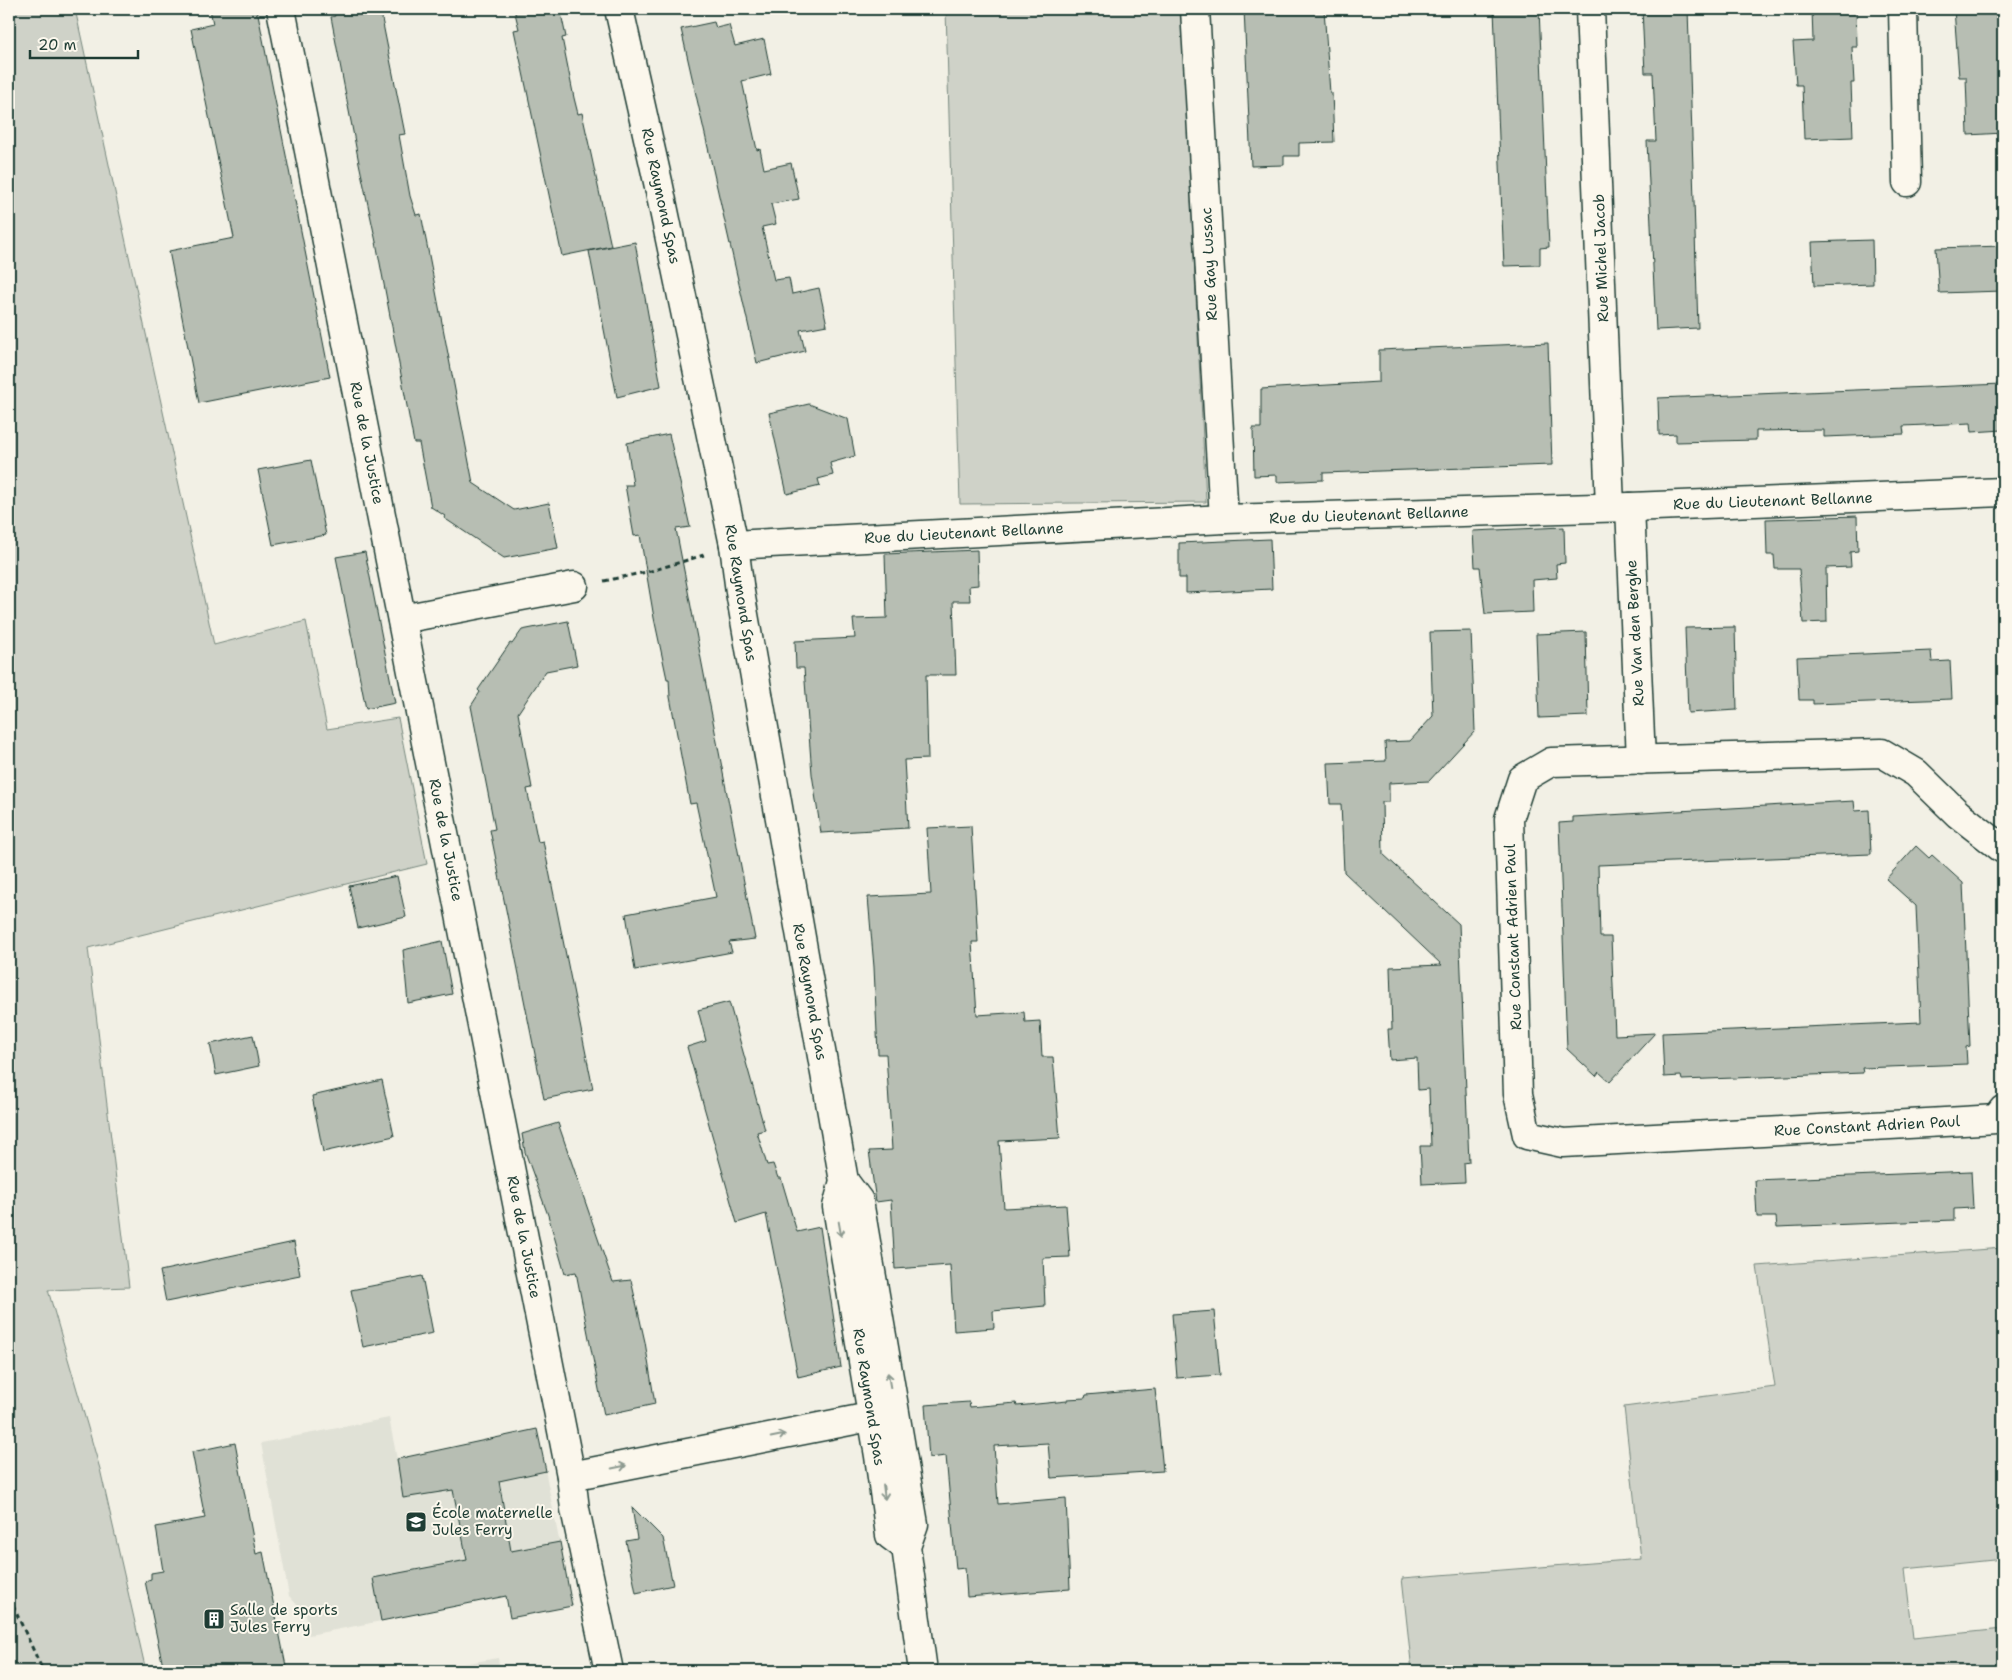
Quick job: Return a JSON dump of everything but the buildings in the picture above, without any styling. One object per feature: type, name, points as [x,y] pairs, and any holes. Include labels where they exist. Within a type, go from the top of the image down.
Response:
[{"type":"street","name":"Rue de la Justice","points":[[281,9],[571,1476],[575,1509],[609,1671]]},
{"type":"street","name":"Rue Raymond Spas","points":[[618,9],[658,182],[734,546],[740,592],[844,1181],[837,1207],[883,1415],[890,1535],[906,1547],[923,1671]]},
{"type":"street","name":"Rue Gay Lussac","points":[[1195,9],[1224,519]]},
{"type":"street","name":"Rue Michel Jacob","points":[[1590,9],[1620,507]]},
{"type":"street","points":[[1903,9],[1907,182]]},
{"type":"street","name":"Rue du Lieutenant Bellanne","points":[[734,546],[1224,519],[1620,507],[2003,492]]},
{"type":"street","name":"Rue Van den Berghe","points":[[1620,507],[1641,760]]},
{"type":"street","points":[[402,619],[574,586]]},
{"type":"street","name":"Rue Constant Adrien Paul","points":[[2003,849],[1958,814],[1916,773],[1882,753],[1551,762],[1522,779],[1508,819],[1518,1094],[1527,1135],[1563,1143],[1963,1122],[1996,1119],[2003,1110]]},
{"type":"street","points":[[571,1476],[883,1415]]},
{"type":"path","points":[[574,586],[651,571],[734,546]]},
{"type":"path","points":[[9,1597],[43,1671]]},
{"type":"shaded area","points":[[9,9],[75,9],[214,645],[306,621],[327,729],[398,718],[427,864],[88,948],[129,1287],[48,1290],[100,1469],[146,1671],[9,1671]]},
{"type":"shaded area","points":[[946,9],[1182,9],[1206,502],[960,504]]},
{"type":"shaded area","points":[[2003,1248],[2003,1559],[1905,1569],[1913,1638],[2003,1629],[2003,1671],[1412,1671],[1402,1578],[1641,1559],[1624,1407],[1775,1387],[1757,1266]]},
{"type":"shaded area","name":"École maternelle Jules Ferry","points":[[389,1418],[397,1459],[537,1429],[568,1585],[309,1635],[306,1615],[289,1596],[261,1443]]},
{"type":"shaded area","points":[[498,1658],[500,1671],[421,1671]]},
{"type":"place","name":"École maternelle Jules Ferry","points":[[416,1522]]},
{"type":"place","name":"Salle de sports Jules Ferry","points":[[214,1619]]}]
